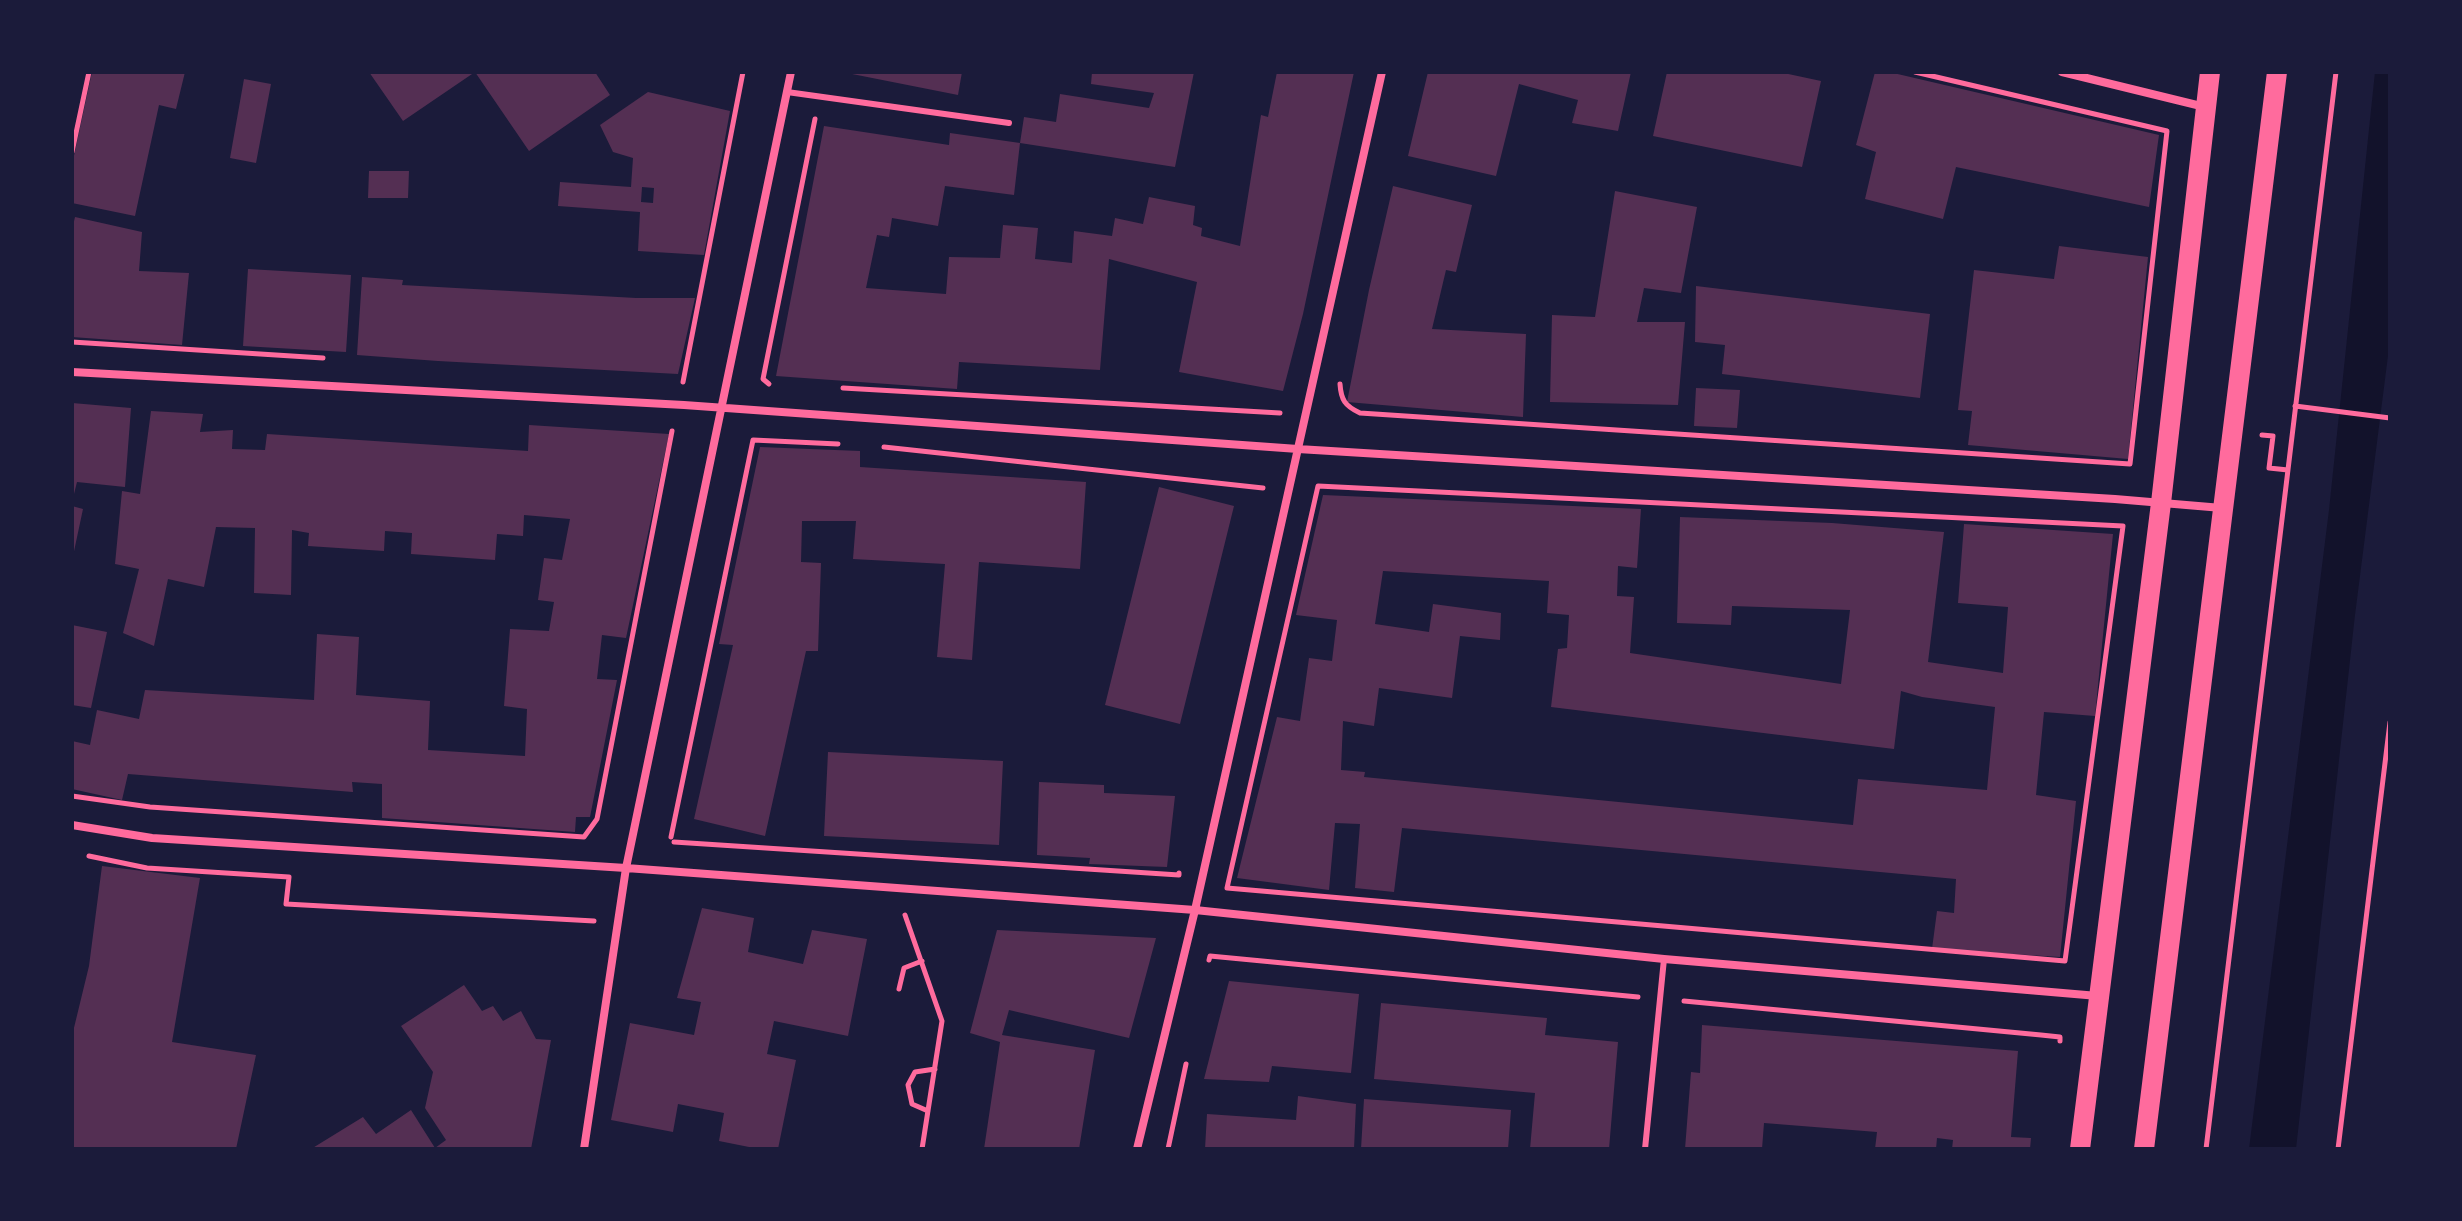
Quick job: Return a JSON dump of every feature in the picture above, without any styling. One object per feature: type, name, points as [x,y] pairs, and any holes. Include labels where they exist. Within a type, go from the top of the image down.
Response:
[{"type":"main road","points":[[2080,1149],[2161,503],[2210,72]]},
{"type":"main road","points":[[2144,1149],[2277,72]]},
{"type":"street","points":[[584,1149],[626,868],[791,72]]},
{"type":"street","points":[[1137,1149],[1195,910],[1382,72]]},
{"type":"street","points":[[2062,72],[2206,107]]},
{"type":"street","points":[[72,372],[721,408],[2223,509]]},
{"type":"street","points":[[72,825],[152,838],[626,868],[1195,910],[1664,959],[2098,996]]},
{"type":"lane","points":[[787,92],[1009,123]]},
{"type":"lane","points":[[1645,1149],[1664,959]]},
{"type":"path","points":[[72,152],[89,72]]},
{"type":"path","points":[[674,383],[683,383],[685,375],[743,72]]},
{"type":"path","points":[[1341,396],[1347,407],[1360,413],[2130,464],[2167,131],[1915,72]]},
{"type":"path","points":[[2206,1149],[2336,72]]},
{"type":"path","points":[[782,385],[766,384],[763,379],[820,96]]},
{"type":"path","points":[[72,342],[323,358]]},
{"type":"path","points":[[828,388],[1284,413]]},
{"type":"path","points":[[2295,406],[2390,418]]},
{"type":"path","points":[[72,796],[150,807],[584,837],[597,819],[672,431]]},
{"type":"path","points":[[2261,446],[2262,435],[2273,436],[2269,468],[2288,470]]},
{"type":"path","points":[[851,445],[753,440],[673,839],[1179,875]]},
{"type":"path","points":[[882,447],[1263,488]]},
{"type":"path","points":[[1227,888],[2065,961],[2123,526],[1318,486]]},
{"type":"path","points":[[2338,1149],[2390,722]]},
{"type":"path","points":[[87,855],[147,868],[289,877],[286,904],[600,921]]},
{"type":"path","points":[[905,915],[942,1021],[922,1149]]},
{"type":"path","points":[[899,989],[904,968],[922,961]]},
{"type":"path","points":[[928,1111],[912,1104],[908,1085],[915,1072],[935,1069]]},
{"type":"shaded area","points":[[2375,72],[2390,72],[2390,340],[2355,615],[2296,1149],[2249,1149],[2329,510]]},
{"type":"building","points":[[92,72],[185,72],[176,109],[159,105],[135,216],[72,203],[72,165]]},
{"type":"building","points":[[369,72],[475,72],[403,121]]},
{"type":"building","points":[[475,72],[595,72],[610,95],[529,151]]},
{"type":"building","points":[[842,72],[962,72],[958,95]]},
{"type":"building","points":[[1092,72],[1194,72],[1175,167],[1020,143],[1024,117],[1056,122],[1060,94],[1149,108],[1154,93],[1091,84]]},
{"type":"building","points":[[1277,72],[1354,72],[1303,314],[1283,391],[1179,372],[1197,282],[1109,259],[1100,370],[959,362],[957,389],[776,376],[824,126],[949,145],[950,133],[1020,143],[1014,195],[945,186],[938,226],[892,218],[889,237],[877,235],[866,288],[946,294],[949,257],[1000,258],[1003,225],[1038,228],[1035,259],[1072,263],[1074,231],[1112,236],[1115,218],[1143,224],[1149,197],[1195,206],[1193,225],[1202,228],[1201,236],[1240,246],[1261,115],[1268,117]]},
{"type":"building","points":[[1428,72],[1631,72],[1618,131],[1572,123],[1578,100],[1519,84],[1496,176],[1408,156]]},
{"type":"building","points":[[1667,72],[1779,72],[1821,81],[1802,167],[1653,136]]},
{"type":"building","points":[[1875,72],[1889,72],[2159,135],[2149,207],[1956,167],[1943,219],[1865,199],[1876,152],[1856,145]]},
{"type":"building","points":[[244,79],[271,84],[256,163],[230,158]]},
{"type":"building","points":[[648,92],[730,111],[704,255],[638,251],[640,212],[558,206],[560,182],[631,187],[633,158],[613,152],[600,125]],"holes":[[[642,187],[654,188],[653,203],[641,202]]]},
{"type":"building","points":[[369,171],[409,171],[408,198],[368,198]]},
{"type":"building","points":[[1393,186],[1472,205],[1456,272],[1446,270],[1432,329],[1526,334],[1523,417],[1347,402]]},
{"type":"building","points":[[1615,191],[1697,207],[1681,293],[1644,288],[1637,322],[1685,322],[1678,405],[1550,402],[1552,315],[1595,317]]},
{"type":"building","points":[[75,217],[142,232],[139,271],[189,273],[182,345],[72,337],[72,230]]},
{"type":"building","points":[[2059,246],[2148,257],[2128,459],[1968,445],[1972,411],[1958,410],[1974,270],[2054,279]]},
{"type":"building","points":[[248,269],[351,275],[346,352],[243,346]]},
{"type":"building","points":[[362,277],[403,280],[402,285],[636,298],[695,298],[678,374],[438,361],[357,355]]},
{"type":"building","points":[[1696,286],[1930,314],[1920,398],[1722,374],[1725,345],[1695,342]]},
{"type":"building","points":[[1696,388],[1740,390],[1737,428],[1694,426]]},
{"type":"building","points":[[72,403],[131,408],[125,487],[77,482],[72,502]]},
{"type":"building","points":[[151,411],[203,414],[200,432],[233,430],[232,449],[265,450],[267,434],[528,451],[529,425],[669,434],[626,638],[602,635],[597,679],[617,680],[590,817],[576,817],[575,832],[382,818],[382,784],[352,782],[353,792],[128,774],[122,800],[72,789],[72,741],[90,745],[97,710],[139,719],[145,690],[314,700],[317,634],[359,637],[356,695],[430,701],[428,750],[525,756],[527,709],[504,706],[510,629],[549,631],[554,602],[538,600],[544,558],[562,560],[570,519],[524,515],[523,536],[497,534],[495,560],[411,554],[412,533],[385,531],[384,551],[308,546],[309,533],[292,530],[291,595],[254,593],[255,528],[216,527],[204,587],[168,579],[154,646],[123,633],[139,569],[115,564],[122,491],[140,494]]},
{"type":"building","points":[[760,447],[860,451],[860,467],[1086,482],[1080,569],[979,562],[972,660],[937,657],[945,564],[853,559],[856,521],[802,521],[801,562],[821,563],[818,651],[806,651],[765,836],[694,819],[733,645],[719,644]]},
{"type":"building","points":[[1159,487],[1234,506],[1180,724],[1105,705]]},
{"type":"building","points":[[1323,495],[1641,509],[1637,568],[1618,566],[1617,596],[1634,597],[1630,653],[1841,684],[1850,610],[1732,606],[1731,625],[1677,623],[1680,517],[1832,523],[1944,532],[1928,662],[2003,673],[2008,607],[1958,603],[1964,524],[2113,534],[2095,716],[2044,712],[2036,795],[2076,801],[2060,957],[1932,949],[1937,911],[1954,913],[1956,879],[1402,828],[1394,892],[1355,888],[1360,824],[1335,823],[1329,890],[1237,878],[1277,717],[1300,721],[1309,658],[1332,661],[1337,620],[1296,615]],"holes":[[[1383,571],[1549,581],[1547,613],[1569,615],[1567,648],[1558,649],[1551,707],[1894,749],[1901,691],[1995,707],[1987,790],[1858,779],[1853,825],[1364,777],[1365,772],[1341,770],[1343,721],[1374,726],[1379,688],[1452,698],[1460,636],[1500,640],[1501,613],[1433,604],[1429,632],[1375,624]]]},
{"type":"building","points":[[72,506],[83,509],[73,556],[72,556]]},
{"type":"building","points":[[72,625],[107,632],[91,708],[72,705]]},
{"type":"building","points":[[828,752],[1003,761],[999,845],[824,836]]},
{"type":"building","points":[[1039,782],[1104,785],[1104,793],[1175,796],[1167,867],[1089,864],[1090,858],[1037,855]]},
{"type":"building","points":[[102,866],[200,878],[172,1042],[256,1055],[236,1149],[74,1149],[72,1036],[89,966]]},
{"type":"building","points":[[702,908],[754,918],[748,952],[803,964],[812,930],[867,939],[848,1036],[774,1021],[767,1054],[796,1060],[778,1149],[759,1149],[719,1141],[724,1113],[678,1104],[673,1132],[611,1120],[630,1023],[694,1035],[701,1002],[677,998]]},
{"type":"building","points":[[997,930],[1156,938],[1129,1038],[1009,1010],[1002,1035],[1095,1050],[1079,1149],[984,1149],[1000,1042],[970,1033]]},
{"type":"building","points":[[1229,981],[1359,994],[1351,1073],[1272,1066],[1269,1082],[1204,1079]]},
{"type":"building","points":[[464,985],[482,1011],[493,1006],[503,1021],[521,1011],[536,1039],[551,1040],[531,1149],[311,1149],[363,1117],[376,1134],[411,1110],[435,1148],[446,1140],[425,1108],[433,1072],[401,1026]]},
{"type":"building","points":[[1381,1003],[1547,1018],[1545,1035],[1618,1042],[1609,1149],[1530,1149],[1535,1093],[1374,1079]]},
{"type":"building","points":[[1702,1025],[2018,1051],[2011,1137],[2031,1138],[2030,1149],[1952,1149],[1953,1140],[1937,1138],[1936,1149],[1875,1149],[1877,1132],[1764,1123],[1762,1149],[1685,1149],[1691,1072],[1700,1073]]},
{"type":"building","points":[[1298,1096],[1356,1104],[1354,1149],[1205,1149],[1207,1114],[1296,1120]]},
{"type":"building","points":[[1364,1099],[1511,1110],[1508,1149],[1361,1149]]}]
